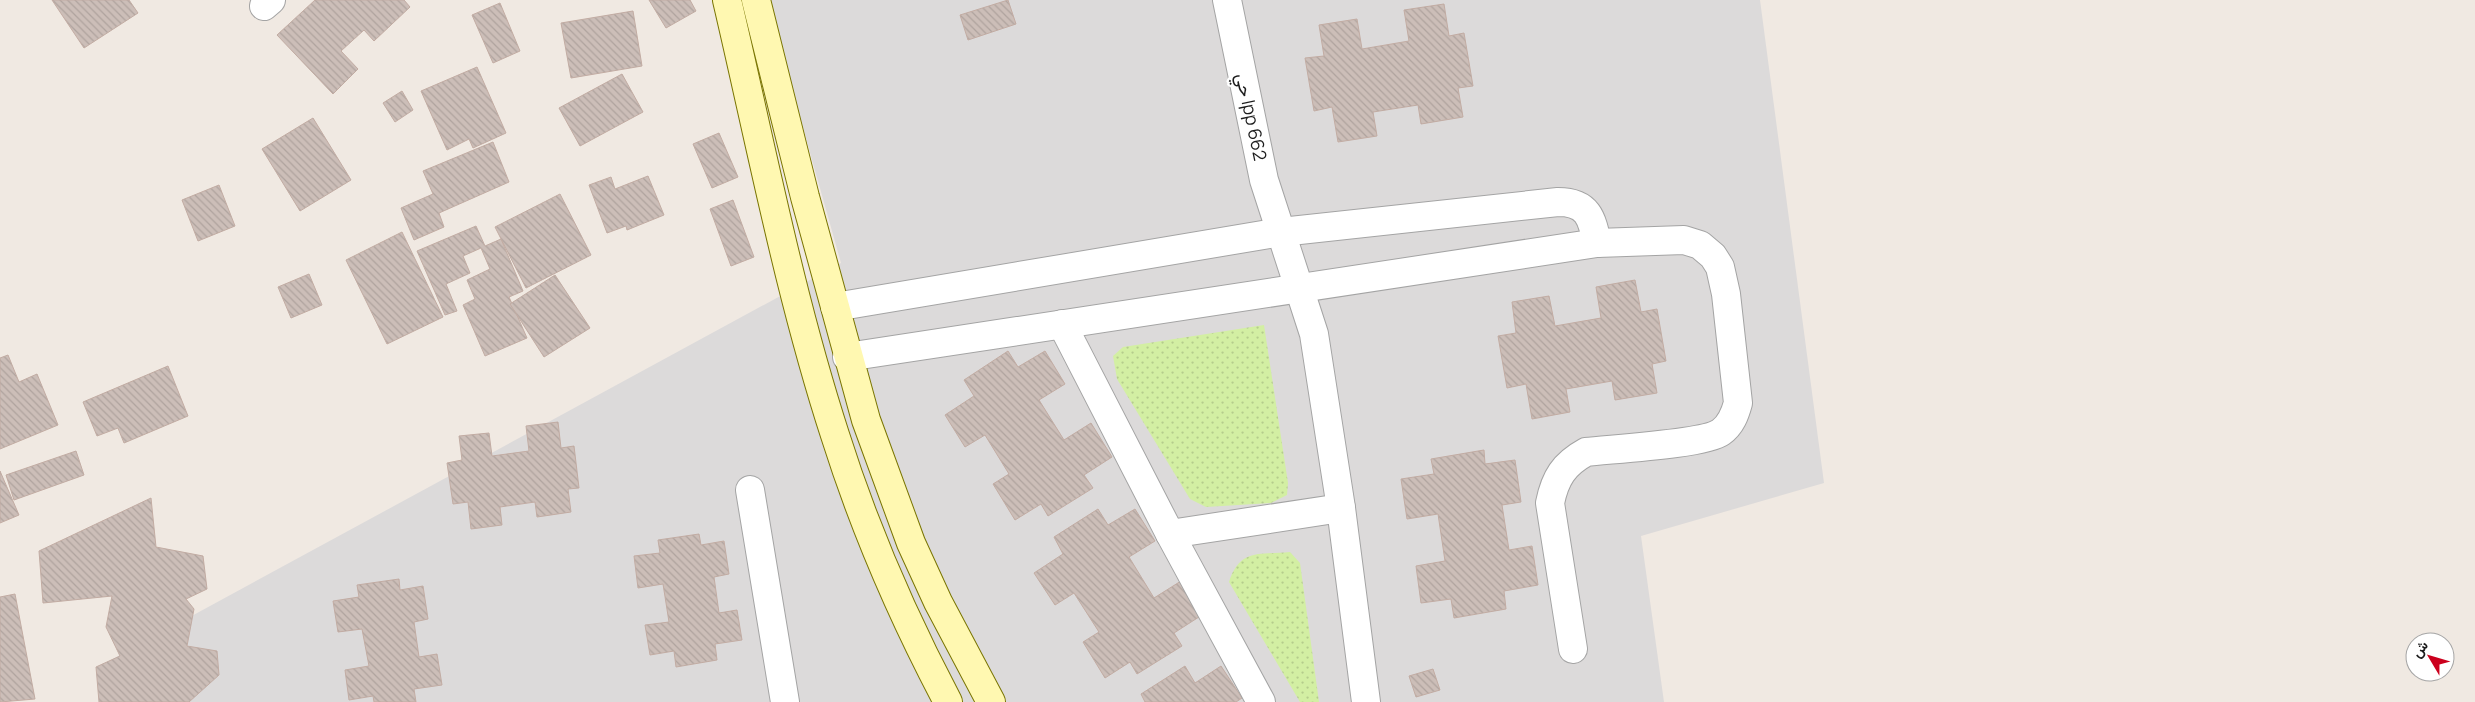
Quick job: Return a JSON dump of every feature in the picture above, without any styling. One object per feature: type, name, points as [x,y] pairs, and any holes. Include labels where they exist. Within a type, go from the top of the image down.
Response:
[{"type":"main road","points":[[727,0],[799,306],[835,436],[882,562],[909,623],[948,702]]},
{"type":"main road","points":[[756,0],[847,357],[884,473],[911,542],[938,602],[991,702]]},
{"type":"street","name":"حي lpp 662","points":[[1227,0],[1264,180],[1314,334],[1341,508],[1366,702]]},
{"type":"street","points":[[835,307],[1281,232],[1568,202],[1586,211],[1592,219],[1597,243]]},
{"type":"street","points":[[847,357],[1597,243],[1684,240],[1700,245],[1713,256],[1720,267],[1726,294],[1738,402],[1729,425],[1711,438],[1586,452],[1571,460],[1560,473],[1553,488],[1550,503],[1574,649]]},
{"type":"street","points":[[1062,324],[1170,534],[1261,702]]},
{"type":"street","points":[[750,490],[785,702]]},
{"type":"street","points":[[1170,534],[1341,508]]},
{"type":"shaded area","points":[[771,0],[1760,0],[1824,483],[1641,536],[1664,702],[119,702],[107,662],[841,263],[777,35]]},
{"type":"green space","points":[[1264,325],[1288,483],[1287,495],[1271,503],[1206,507],[1190,499],[1117,379],[1113,356],[1123,347]]},
{"type":"green space","points":[[1290,552],[1300,563],[1319,702],[1300,702],[1229,582],[1239,563],[1245,558],[1252,555]]},
{"type":"building","points":[[52,0],[129,0],[138,13],[84,48]]},
{"type":"building","points":[[315,0],[404,0],[410,7],[374,41],[364,30],[341,51],[358,69],[333,94],[277,35]]},
{"type":"building","points":[[649,0],[690,0],[696,11],[666,28]]},
{"type":"building","points":[[1008,0],[1016,24],[968,40],[960,15]]},
{"type":"building","points":[[500,3],[520,51],[493,63],[472,15]]},
{"type":"building","points":[[1444,4],[1449,36],[1464,33],[1473,86],[1458,88],[1463,117],[1421,124],[1418,105],[1373,112],[1377,136],[1338,142],[1332,107],[1314,111],[1305,58],[1324,56],[1319,25],[1357,19],[1362,49],[1409,41],[1404,10]]},
{"type":"building","points":[[633,11],[642,66],[571,78],[561,23]]},
{"type":"building","points":[[477,67],[506,133],[473,148],[469,139],[447,150],[421,91]]},
{"type":"building","points":[[622,74],[643,112],[580,146],[559,108]]},
{"type":"building","points":[[402,91],[413,110],[395,122],[383,103]]},
{"type":"building","points":[[313,118],[351,180],[300,211],[262,149]]},
{"type":"building","points":[[719,133],[738,177],[712,188],[693,144]]},
{"type":"building","points":[[493,142],[509,182],[439,213],[444,227],[414,240],[401,208],[433,194],[423,171]]},
{"type":"building","points":[[648,176],[664,215],[627,230],[626,226],[607,233],[589,185],[611,177],[615,189]]},
{"type":"building","points":[[219,185],[235,226],[198,241],[182,200]]},
{"type":"building","points":[[560,194],[591,255],[526,288],[495,227]]},
{"type":"building","points":[[733,200],[754,257],[731,266],[710,209]]},
{"type":"building","points":[[476,226],[485,246],[501,239],[523,291],[509,297],[527,338],[485,356],[463,305],[475,299],[467,280],[490,269],[481,248],[463,256],[470,273],[446,284],[457,311],[445,315],[417,251]]},
{"type":"building","points":[[402,232],[443,317],[387,344],[346,260]]},
{"type":"building","points":[[309,274],[322,305],[291,318],[278,287]]},
{"type":"building","points":[[555,275],[590,328],[544,357],[510,304]]},
{"type":"building","points":[[1635,280],[1641,312],[1657,309],[1666,361],[1652,364],[1657,393],[1615,400],[1612,381],[1566,389],[1570,412],[1532,419],[1526,384],[1507,388],[1498,336],[1516,333],[1512,302],[1549,296],[1555,326],[1601,318],[1596,287]]},
{"type":"building","points":[[1008,351],[1018,367],[1045,351],[1065,384],[1039,400],[1064,440],[1091,423],[1112,457],[1084,475],[1093,488],[1048,516],[1041,504],[1015,520],[993,484],[1009,474],[985,435],[965,447],[945,415],[974,396],[964,380]]},
{"type":"building","points":[[8,355],[19,382],[37,374],[58,425],[0,449],[0,358]]},
{"type":"building","points":[[168,366],[188,416],[124,443],[118,428],[97,436],[83,402]]},
{"type":"building","points":[[558,422],[561,448],[574,446],[579,488],[568,489],[571,512],[537,517],[535,502],[500,507],[502,525],[471,529],[468,502],[453,504],[447,463],[462,460],[459,436],[489,433],[492,456],[529,451],[526,426]]},
{"type":"building","points":[[1484,450],[1485,464],[1515,460],[1521,502],[1502,505],[1509,550],[1532,546],[1538,585],[1504,591],[1506,609],[1454,618],[1451,599],[1421,603],[1416,566],[1445,561],[1438,514],[1407,519],[1401,479],[1434,474],[1431,459]]},
{"type":"building","points":[[76,451],[84,475],[14,500],[6,475]]},
{"type":"building","points":[[0,471],[19,515],[0,523]]},
{"type":"building","points":[[151,498],[156,547],[203,556],[207,589],[186,599],[194,609],[187,646],[217,651],[219,675],[189,702],[99,702],[96,667],[120,656],[106,627],[112,596],[43,603],[39,551]]},
{"type":"building","points":[[1098,509],[1108,525],[1135,509],[1155,541],[1129,557],[1154,598],[1181,581],[1202,615],[1174,633],[1182,646],[1137,674],[1130,662],[1105,678],[1083,642],[1099,632],[1074,593],[1055,605],[1034,573],[1063,554],[1054,537]]},
{"type":"building","points":[[699,534],[701,545],[724,541],[729,574],[714,577],[719,613],[737,610],[742,640],[715,644],[717,660],[676,667],[674,651],[650,655],[645,625],[669,622],[663,584],[638,588],[634,556],[660,553],[658,540]]},
{"type":"building","points":[[399,579],[400,590],[423,586],[428,619],[414,622],[419,657],[437,654],[442,685],[414,689],[416,702],[374,702],[373,696],[349,700],[345,670],[369,666],[362,629],[338,632],[333,601],[359,597],[357,585]]},
{"type":"building","points":[[15,594],[35,699],[0,702],[0,597]]},
{"type":"building","points":[[1185,666],[1195,683],[1221,666],[1242,698],[1236,702],[1145,702],[1141,694]]},
{"type":"building","points":[[1433,669],[1440,690],[1416,697],[1409,676]]}]
